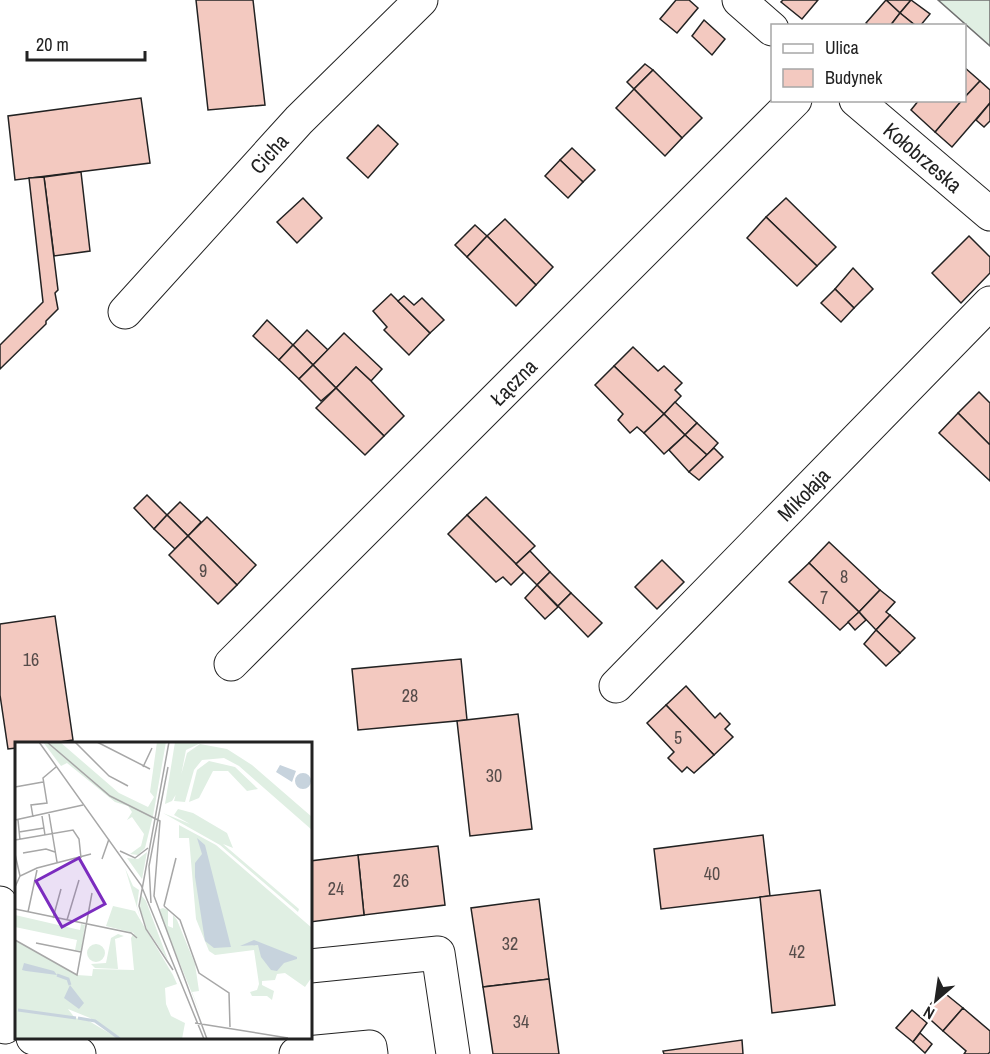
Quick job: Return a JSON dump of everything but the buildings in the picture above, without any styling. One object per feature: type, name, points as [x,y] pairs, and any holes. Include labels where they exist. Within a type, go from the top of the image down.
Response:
[{"type":"street","name":"Cicha","points":[[125,312],[299,120],[421,0]]},
{"type":"street","points":[[739,0],[771,28]]},
{"type":"street","name":"Łączna","points":[[231,664],[793,102]]},
{"type":"street","name":"Kołobrzeska","points":[[858,102],[990,214]]},
{"type":"street","name":"Mikołaja","points":[[616,686],[990,303]]},
{"type":"street","points":[[0,903],[15,990]]},
{"type":"street","points":[[312,966],[438,953],[453,1054]]},
{"type":"street","points":[[14,1031],[15,1014]]},
{"type":"street","points":[[37,1039],[79,1054]]},
{"type":"street","points":[[296,1054],[370,1047],[371,1054]]},
{"type":"green space","points":[[938,0],[990,0],[990,46]]}]
